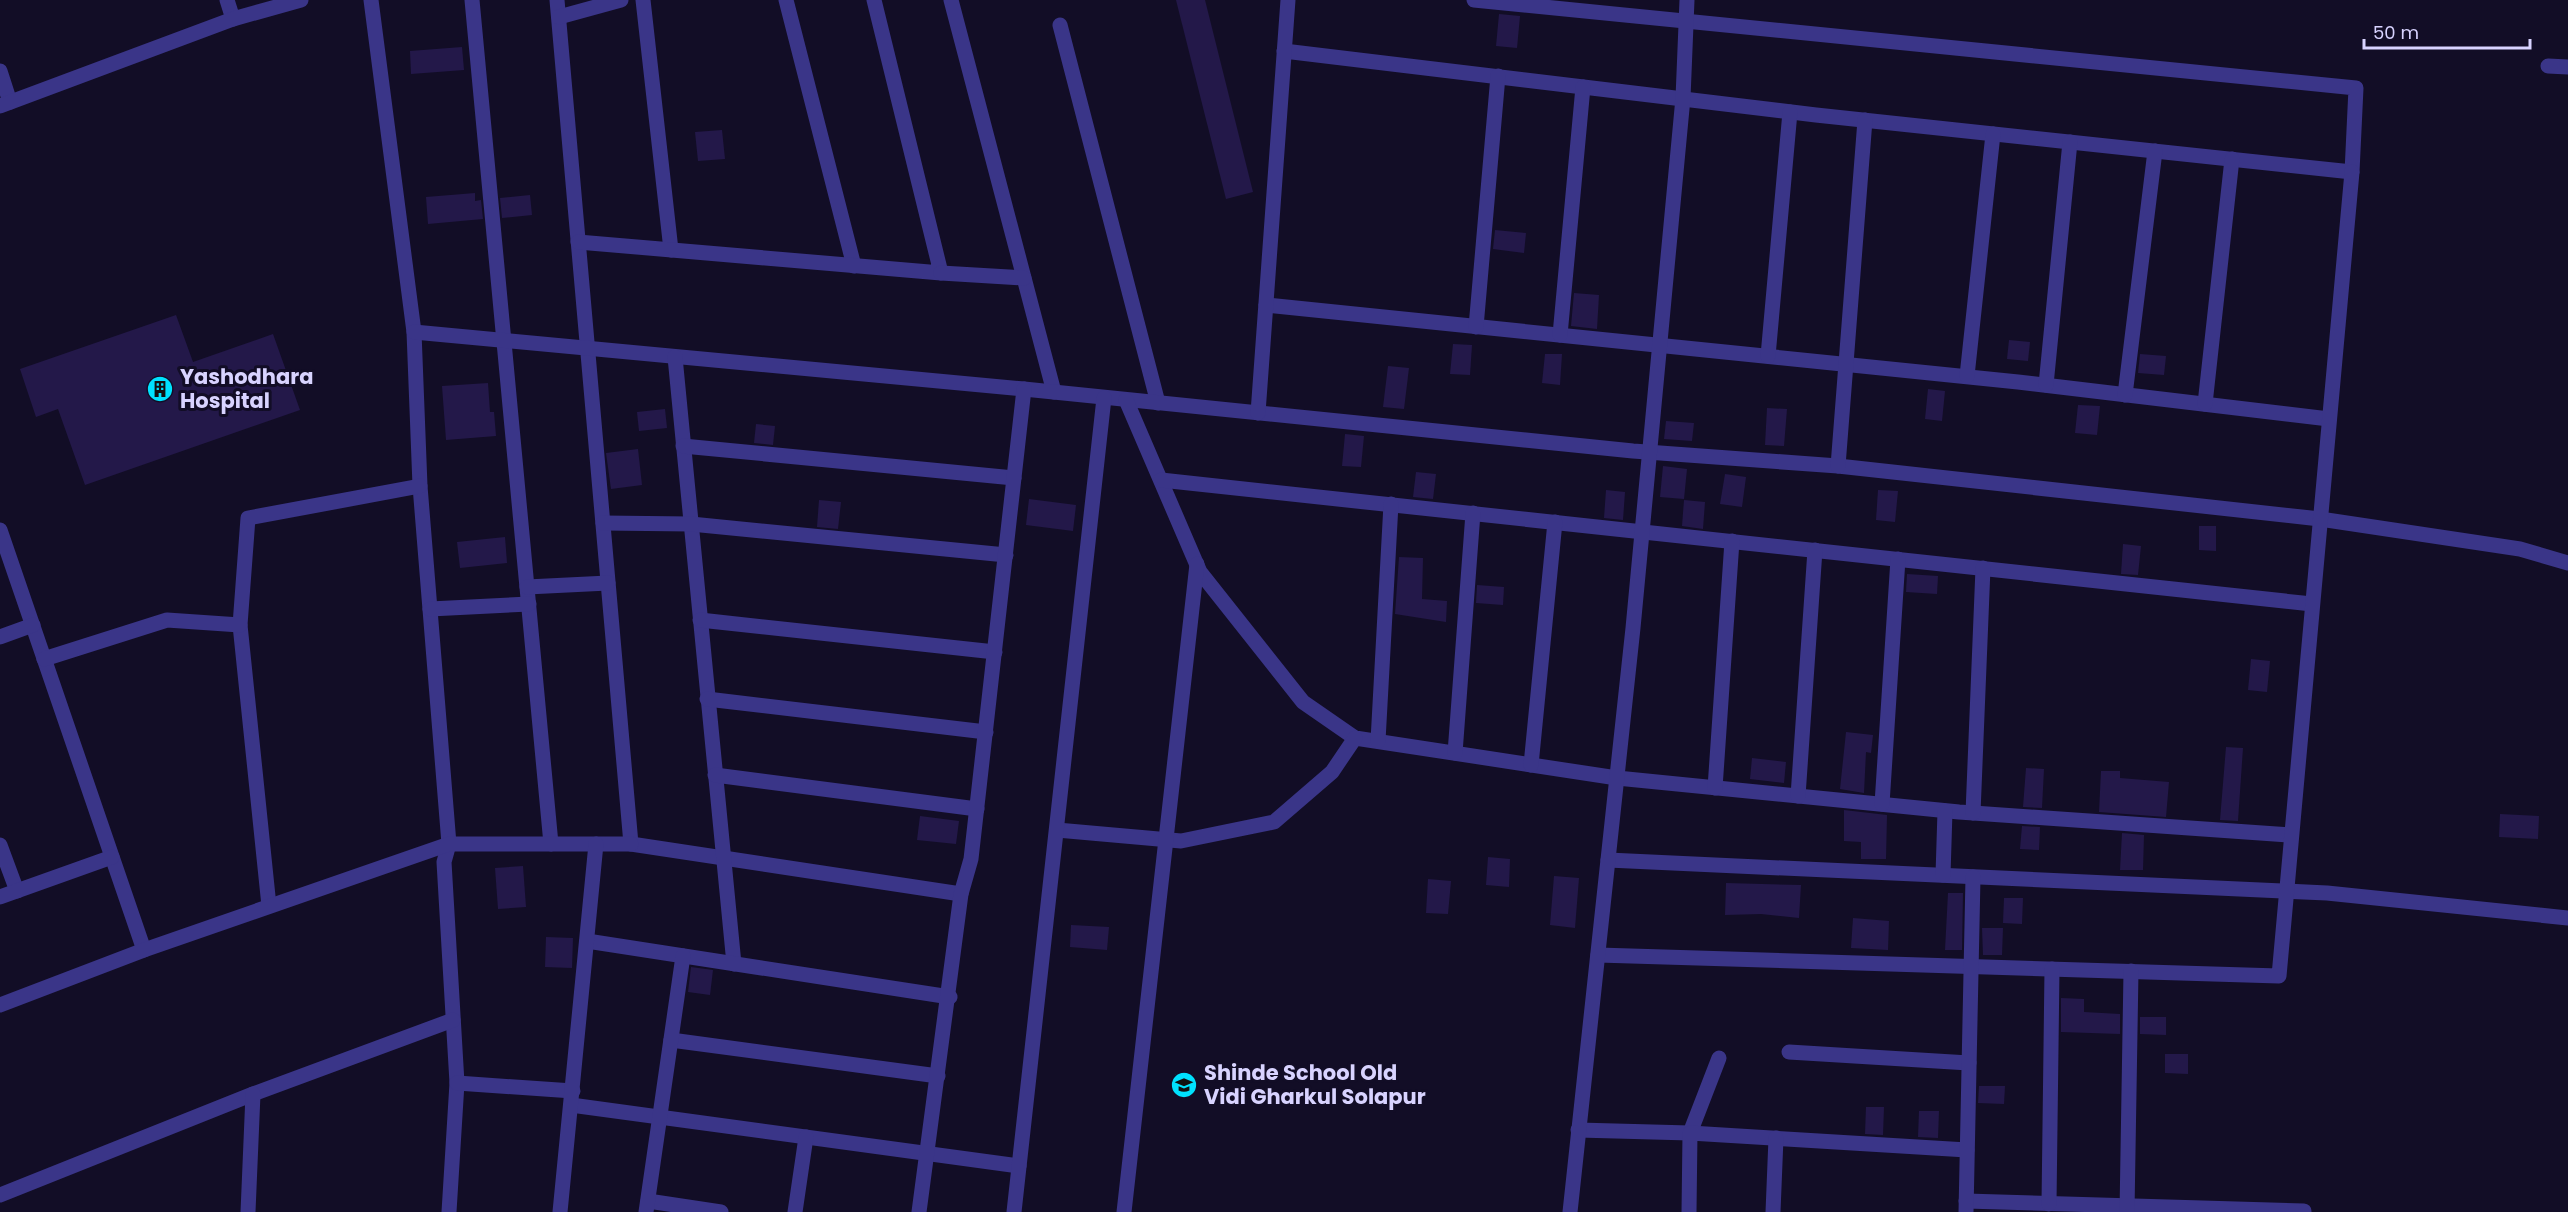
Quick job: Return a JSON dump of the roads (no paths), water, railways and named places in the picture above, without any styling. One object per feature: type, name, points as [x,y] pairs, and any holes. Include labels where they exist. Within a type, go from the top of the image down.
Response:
[{"type":"street","points":[[227,0],[233,19]]},
{"type":"street","points":[[0,71],[5,104],[233,19],[301,0]]},
{"type":"street","points":[[370,0],[414,332],[420,486],[449,844],[444,862],[457,1083],[448,1212]]},
{"type":"street","points":[[472,0],[551,844]]},
{"type":"street","points":[[557,0],[631,844]]},
{"type":"street","points":[[559,17],[621,0]]},
{"type":"street","points":[[643,0],[671,250]]},
{"type":"street","points":[[786,0],[854,266]]},
{"type":"street","points":[[874,0],[941,273]]},
{"type":"street","points":[[951,0],[1054,392]]},
{"type":"street","points":[[1258,413],[1288,0]]},
{"type":"street","points":[[1474,0],[2356,88],[2352,172],[2290,835],[2280,976],[1598,955]]},
{"type":"street","points":[[1570,1212],[1650,452],[1683,98],[1687,0]]},
{"type":"street","points":[[1060,25],[1158,403]]},
{"type":"street","points":[[1284,51],[1790,112],[2352,172]]},
{"type":"street","points":[[2548,66],[2568,67]]},
{"type":"street","points":[[1476,327],[1498,76]]},
{"type":"street","points":[[1560,335],[1583,87]]},
{"type":"street","points":[[1768,356],[1790,112]]},
{"type":"street","points":[[1838,466],[1865,120]]},
{"type":"street","points":[[1967,376],[1993,134]]},
{"type":"street","points":[[2046,385],[2070,142]]},
{"type":"street","points":[[2125,395],[2155,151]]},
{"type":"street","points":[[2205,404],[2232,159]]},
{"type":"street","points":[[578,242],[1024,278]]},
{"type":"street","points":[[1266,305],[1967,376],[2329,419]]},
{"type":"street","points":[[414,332],[1024,389],[1650,452],[1838,466],[2320,519],[2520,549],[2568,563]]},
{"type":"street","points":[[675,357],[734,964]]},
{"type":"street","points":[[920,1212],[950,997],[961,894],[971,859],[1024,389]]},
{"type":"street","points":[[1014,1212],[1104,398]]},
{"type":"street","points":[[1126,400],[1200,572],[1303,702],[1355,738],[1617,778],[1945,811],[2290,835]]},
{"type":"street","points":[[683,446],[1014,478]]},
{"type":"street","points":[[1161,480],[2312,604]]},
{"type":"street","points":[[269,906],[240,625],[248,518],[420,486]]},
{"type":"street","points":[[1378,741],[1391,504]]},
{"type":"street","points":[[1455,753],[1473,513]]},
{"type":"street","points":[[1531,765],[1555,522]]},
{"type":"street","points":[[603,523],[691,524],[1006,555]]},
{"type":"street","points":[[0,530],[3,551],[33,625],[144,950]]},
{"type":"street","points":[[1715,788],[1732,542]]},
{"type":"street","points":[[1798,796],[1815,550]]},
{"type":"street","points":[[1882,804],[1898,559]]},
{"type":"street","points":[[1124,1212],[1197,564]]},
{"type":"street","points":[[1973,813],[1983,568]]},
{"type":"street","points":[[527,587],[608,583]]},
{"type":"street","points":[[430,609],[529,604]]},
{"type":"street","points":[[44,660],[167,620],[240,625]]},
{"type":"street","points":[[700,620],[995,652]]},
{"type":"street","points":[[0,637],[33,625]]},
{"type":"street","points":[[708,699],[986,732]]},
{"type":"street","points":[[1057,830],[1181,842],[1274,822],[1332,772],[1355,738]]},
{"type":"street","points":[[715,775],[977,808]]},
{"type":"street","points":[[1943,875],[1945,811]]},
{"type":"street","points":[[0,1005],[144,950],[449,844],[631,844],[961,894]]},
{"type":"street","points":[[560,1212],[597,844]]},
{"type":"street","points":[[0,846],[17,891]]},
{"type":"street","points":[[0,897],[112,857]]},
{"type":"street","points":[[1608,860],[2287,891],[2568,918]]},
{"type":"street","points":[[1973,877],[1966,1207],[2049,1204],[2127,1209],[2304,1211]]},
{"type":"street","points":[[587,941],[950,997]]},
{"type":"street","points":[[683,956],[647,1207],[721,1212]]},
{"type":"street","points":[[2049,1204],[2052,969]]},
{"type":"street","points":[[2127,1209],[2131,971]]},
{"type":"street","points":[[0,1195],[252,1094],[453,1020]]},
{"type":"street","points":[[671,1040],[938,1076]]},
{"type":"street","points":[[1789,1052],[1969,1063]]},
{"type":"street","points":[[1689,1212],[1690,1133],[1719,1058]]},
{"type":"street","points":[[457,1083],[572,1098],[660,1117],[1019,1166]]},
{"type":"street","points":[[248,1212],[252,1094]]},
{"type":"street","points":[[1578,1130],[1690,1133],[1967,1150]]},
{"type":"street","points":[[795,1212],[806,1137]]},
{"type":"street","points":[[1773,1212],[1776,1138]]},
{"type":"place","name":"Yashodhara Hospital","points":[[160,389]]},
{"type":"place","name":"Shinde School Old Vidi Gharkul Solapur","points":[[1184,1085]]}]
